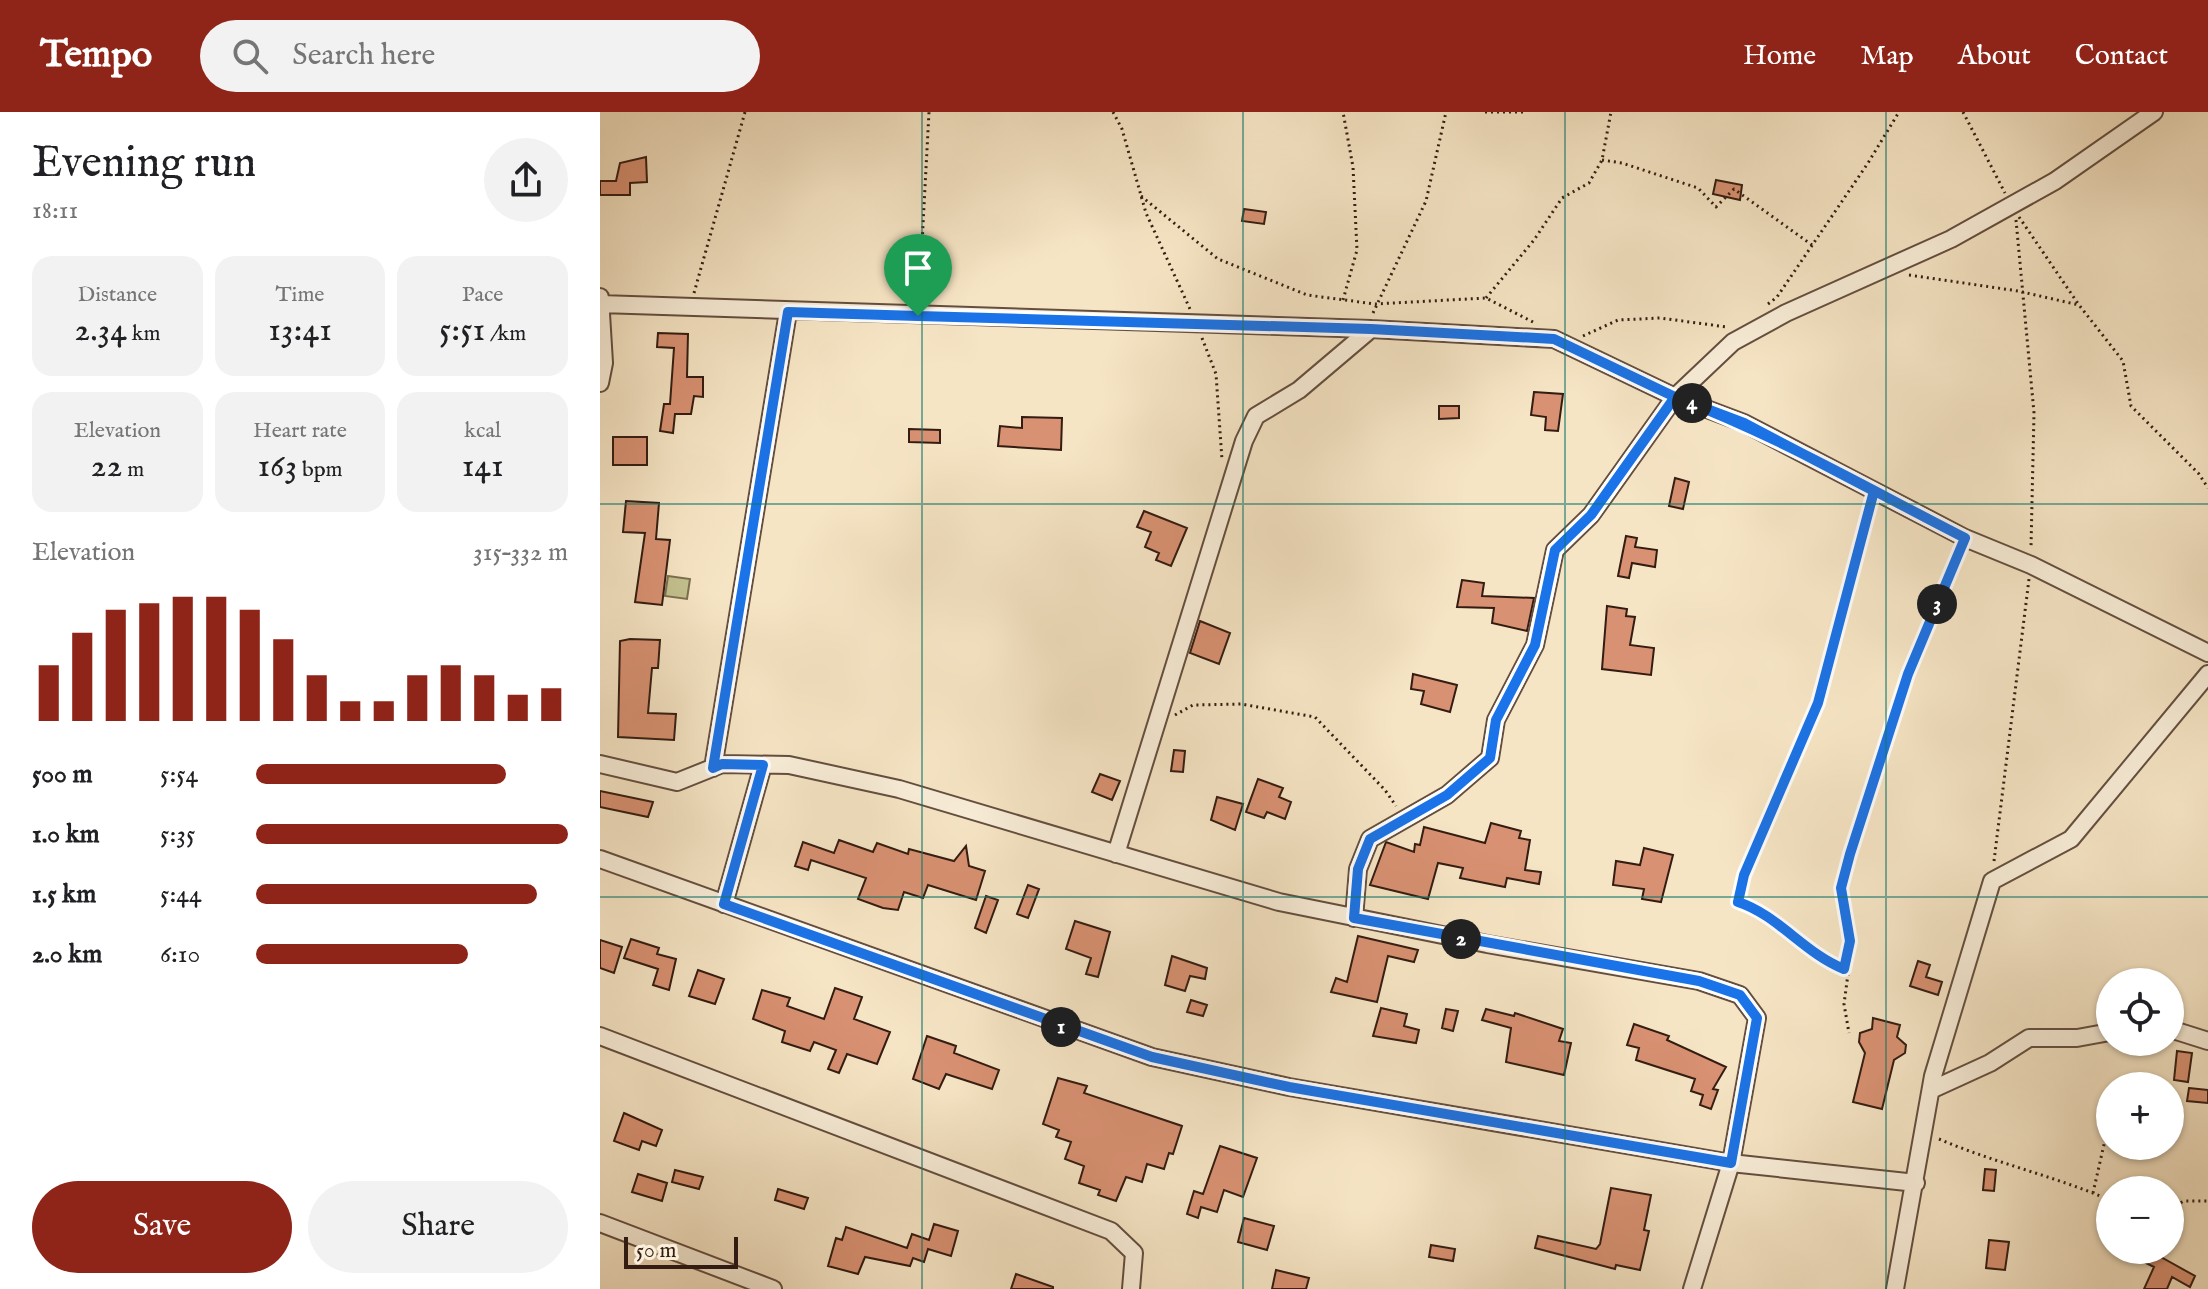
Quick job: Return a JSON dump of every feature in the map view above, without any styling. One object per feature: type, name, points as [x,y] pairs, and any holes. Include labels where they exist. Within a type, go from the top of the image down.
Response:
[{"type":"street","points":[[1354,918],[1358,869],[1370,839],[1447,795],[1490,758],[1496,720],[1535,645],[1555,550],[1591,515],[1675,397],[1733,342],[1786,313],[1951,239],[2055,181],[2154,112]]},
{"type":"street","points":[[600,383],[604,363],[601,301],[788,312],[1371,329],[1554,339],[1675,397],[1744,423],[1965,538],[2031,565],[2208,653]]},
{"type":"street","points":[[713,768],[788,312]]},
{"type":"street","points":[[1116,854],[1244,441],[1256,416],[1299,390],[1371,329]]},
{"type":"street","points":[[1895,1289],[1931,1090],[1992,881],[2071,839],[2208,674]]},
{"type":"street","points":[[600,764],[677,782],[722,764],[789,765],[899,789],[1279,902],[1699,981],[1740,995],[1757,1018],[1731,1163],[1692,1289]]},
{"type":"street","points":[[724,904],[763,765]]},
{"type":"street","points":[[600,859],[1152,1057],[1289,1087],[1731,1163],[1916,1183]]},
{"type":"street","points":[[2184,1033],[2208,1041]]},
{"type":"street","points":[[1931,1090],[1990,1063],[2029,1038],[2077,1038],[2096,1035]]},
{"type":"street","points":[[600,1036],[1111,1231],[1134,1253],[1131,1289]]},
{"type":"street","points":[[600,1223],[773,1289]]},
{"type":"path","points":[[691,305],[745,112]]},
{"type":"path","points":[[918,316],[929,112]]},
{"type":"path","points":[[1343,112],[1353,167],[1357,250],[1343,300]]},
{"type":"path","points":[[1371,329],[1375,304],[1396,271],[1426,201],[1446,112]]},
{"type":"path","points":[[1485,112],[1523,112]]},
{"type":"path","points":[[1486,298],[1534,240],[1562,198],[1589,183],[1602,160],[1611,112]]},
{"type":"path","points":[[1766,305],[1777,297],[1899,112]]},
{"type":"path","points":[[1963,112],[2012,205],[2079,305],[2123,361],[2131,406],[2199,474],[2208,488]]},
{"type":"path","points":[[1602,160],[1622,163],[1698,188],[1716,207],[1734,189],[1812,245]]},
{"type":"path","points":[[1141,196],[1218,259],[1307,295],[1375,304],[1486,298],[1523,315],[1554,339]]},
{"type":"path","points":[[1886,268],[2079,305]]},
{"type":"path","points":[[1581,336],[1618,320],[1660,318],[1728,327]]},
{"type":"path","points":[[1736,908],[1744,875],[1818,703],[1874,491]]},
{"type":"path","points":[[1844,969],[1850,941],[1841,888],[1850,854],[1908,674],[1965,538]]},
{"type":"path","points":[[1158,725],[1193,705],[1241,704],[1315,717],[1385,790],[1405,819]]},
{"type":"path","points":[[1738,902],[1761,911],[1822,960],[1844,969],[1848,974],[1844,1004],[1849,1033]]},
{"type":"path","points":[[1924,1133],[1991,1161],[2051,1176],[2096,1194]]},
{"type":"path","points":[[2093,1193],[2100,1160]]},
{"type":"path","points":[[2184,1201],[2208,1201]]},
{"type":"shaded area","points":[[668,576],[690,579],[687,599],[665,596]]},
{"type":"building","points":[[646,157],[647,182],[630,183],[630,195],[600,195],[600,181],[616,181],[620,163]]},
{"type":"building","points":[[1716,180],[1742,185],[1740,200],[1713,194]]},
{"type":"building","points":[[1244,209],[1266,212],[1264,224],[1242,221]]},
{"type":"building","points":[[658,333],[688,334],[687,377],[703,377],[703,397],[694,396],[691,414],[675,414],[673,433],[660,431],[664,404],[670,404],[674,348],[657,347]]},
{"type":"building","points":[[1534,392],[1563,394],[1558,431],[1545,430],[1546,417],[1531,415]]},
{"type":"building","points":[[1439,406],[1459,406],[1459,418],[1439,419]]},
{"type":"building","points":[[1022,417],[1062,418],[1061,450],[998,446],[1000,426],[1022,428]]},
{"type":"building","points":[[909,429],[940,430],[940,443],[909,442]]},
{"type":"building","points":[[613,437],[647,437],[647,465],[613,465]]},
{"type":"building","points":[[1675,478],[1689,482],[1683,509],[1669,506]]},
{"type":"building","points":[[626,501],[659,503],[656,539],[670,540],[662,605],[635,602],[645,533],[623,532]]},
{"type":"building","points":[[1144,511],[1187,528],[1171,566],[1156,560],[1159,553],[1145,547],[1151,532],[1137,527]]},
{"type":"building","points":[[1626,536],[1637,538],[1635,547],[1657,550],[1655,567],[1632,563],[1629,578],[1618,576]]},
{"type":"building","points":[[1462,580],[1484,583],[1482,596],[1534,598],[1527,631],[1492,623],[1494,608],[1457,607]]},
{"type":"building","points":[[1607,606],[1627,609],[1626,616],[1635,617],[1630,645],[1654,648],[1651,675],[1602,669]]},
{"type":"building","points":[[1200,621],[1230,633],[1219,664],[1190,653]]},
{"type":"building","points":[[660,640],[658,668],[652,668],[648,713],[676,714],[674,740],[618,737],[620,641]]},
{"type":"building","points":[[1413,674],[1457,685],[1450,712],[1421,704],[1424,691],[1411,689]]},
{"type":"building","points":[[1174,750],[1185,751],[1183,772],[1171,771]]},
{"type":"building","points":[[1100,774],[1120,781],[1112,800],[1092,792]]},
{"type":"building","points":[[1258,779],[1283,788],[1279,797],[1291,802],[1285,819],[1267,812],[1264,818],[1246,812]]},
{"type":"building","points":[[600,791],[653,802],[648,817],[600,807]]},
{"type":"building","points":[[1217,797],[1243,804],[1235,830],[1211,820]]},
{"type":"building","points":[[1491,823],[1521,831],[1519,838],[1530,840],[1525,870],[1541,872],[1539,884],[1507,878],[1505,887],[1460,878],[1463,868],[1438,863],[1428,899],[1370,885],[1386,842],[1414,852],[1415,844],[1420,845],[1424,827],[1485,843]]},
{"type":"building","points":[[839,840],[873,852],[877,843],[908,854],[909,849],[954,861],[966,846],[969,866],[985,871],[976,900],[928,885],[923,898],[904,892],[898,910],[883,908],[858,899],[866,878],[811,860],[808,870],[795,866],[803,842],[834,853]]},
{"type":"building","points":[[1644,848],[1673,855],[1661,902],[1642,899],[1644,889],[1613,885],[1616,861],[1640,865]]},
{"type":"building","points":[[1028,885],[1039,889],[1028,918],[1017,914]]},
{"type":"building","points":[[986,896],[998,900],[986,933],[975,928]]},
{"type":"building","points":[[1075,921],[1110,932],[1098,977],[1086,974],[1091,958],[1066,949]]},
{"type":"building","points":[[1358,936],[1418,950],[1414,962],[1388,956],[1377,1002],[1331,992],[1336,978],[1347,982]]},
{"type":"building","points":[[631,939],[659,948],[657,954],[676,959],[669,990],[653,985],[658,969],[624,958]]},
{"type":"building","points":[[600,940],[622,947],[614,973],[600,968]]},
{"type":"building","points":[[1172,956],[1207,968],[1205,979],[1190,976],[1185,991],[1165,985]]},
{"type":"building","points":[[1918,961],[1930,965],[1926,977],[1942,982],[1938,995],[1910,986]]},
{"type":"building","points":[[698,970],[724,979],[715,1004],[689,996]]},
{"type":"building","points":[[835,988],[862,997],[854,1019],[890,1032],[877,1064],[847,1054],[839,1073],[828,1069],[836,1050],[814,1042],[810,1051],[782,1042],[785,1031],[753,1019],[762,990],[790,998],[787,1006],[824,1019]]},
{"type":"building","points":[[1191,1000],[1207,1005],[1203,1016],[1187,1012]]},
{"type":"building","points":[[1381,1008],[1407,1014],[1404,1026],[1419,1030],[1416,1043],[1373,1036]]},
{"type":"building","points":[[1446,1009],[1458,1011],[1453,1031],[1442,1028]]},
{"type":"building","points":[[1486,1009],[1514,1016],[1515,1013],[1563,1029],[1559,1041],[1571,1043],[1564,1075],[1506,1062],[1511,1028],[1482,1020]]},
{"type":"building","points":[[1873,1018],[1900,1025],[1897,1037],[1906,1045],[1905,1053],[1894,1060],[1882,1109],[1853,1102],[1865,1053],[1859,1042],[1860,1033],[1872,1029]]},
{"type":"building","points":[[1634,1024],[1669,1036],[1667,1040],[1726,1067],[1713,1089],[1718,1090],[1711,1109],[1700,1105],[1703,1095],[1691,1091],[1695,1079],[1636,1060],[1639,1048],[1627,1045]]},
{"type":"building","points":[[927,1036],[956,1046],[954,1053],[999,1070],[992,1089],[946,1074],[939,1089],[913,1079]]},
{"type":"building","points":[[2184,1052],[2192,1053],[2188,1082],[2184,1081],[2184,1072],[2175,1072],[2176,1056],[2184,1056]]},
{"type":"building","points":[[1058,1078],[1087,1086],[1084,1093],[1182,1126],[1173,1154],[1169,1153],[1164,1169],[1147,1164],[1142,1182],[1126,1177],[1116,1201],[1098,1195],[1100,1190],[1079,1183],[1084,1166],[1065,1159],[1071,1142],[1056,1137],[1059,1130],[1043,1124]]},
{"type":"building","points":[[2189,1088],[2208,1090],[2208,1103],[2187,1101]]},
{"type":"building","points":[[624,1113],[662,1130],[656,1146],[642,1141],[639,1150],[614,1141]]},
{"type":"building","points":[[1220,1146],[1257,1158],[1243,1197],[1224,1190],[1217,1212],[1201,1207],[1198,1218],[1187,1214],[1194,1191],[1203,1194]]},
{"type":"building","points":[[1985,1169],[1996,1170],[1994,1191],[1983,1190]]},
{"type":"building","points":[[675,1170],[703,1177],[699,1189],[672,1182]]},
{"type":"building","points":[[638,1174],[667,1183],[662,1201],[632,1192]]},
{"type":"building","points":[[1611,1188],[1651,1195],[1644,1230],[1649,1231],[1640,1270],[1616,1265],[1615,1269],[1535,1248],[1538,1236],[1596,1249],[1600,1244]]},
{"type":"building","points":[[778,1189],[808,1198],[804,1209],[775,1200]]},
{"type":"building","points":[[1244,1218],[1274,1226],[1267,1250],[1238,1242]]},
{"type":"building","points":[[934,1224],[958,1231],[951,1256],[928,1249],[924,1262],[913,1258],[910,1266],[865,1257],[858,1274],[828,1266],[836,1238],[842,1240],[846,1227],[907,1248],[912,1234],[929,1240]]},
{"type":"building","points":[[1989,1240],[2009,1242],[2005,1270],[1986,1268]]},
{"type":"building","points":[[1431,1245],[1455,1249],[1453,1261],[1429,1257]]},
{"type":"building","points":[[2148,1264],[2174,1264],[2195,1276],[2190,1287],[2172,1277],[2167,1289],[2144,1289],[2154,1267]]},
{"type":"building","points":[[1276,1270],[1309,1278],[1306,1289],[1272,1289]]},
{"type":"building","points":[[1016,1274],[1053,1287],[1053,1289],[1011,1289]]},
{"type":"route","points":[[918,316],[788,312],[713,768],[722,764],[763,765],[724,904],[1066,1029],[1152,1057],[1289,1087],[1731,1163],[1757,1018],[1740,995],[1699,981],[1354,918],[1358,869],[1370,839],[1447,795],[1490,758],[1496,720],[1535,645],[1555,550],[1591,515],[1675,397],[1744,423],[1965,538],[1908,674],[1850,854],[1841,888],[1850,941],[1844,969],[1822,960],[1761,911],[1738,902],[1744,875],[1818,703],[1846,608],[1874,491],[1744,423],[1675,397],[1554,339],[1371,329],[918,316]]}]
